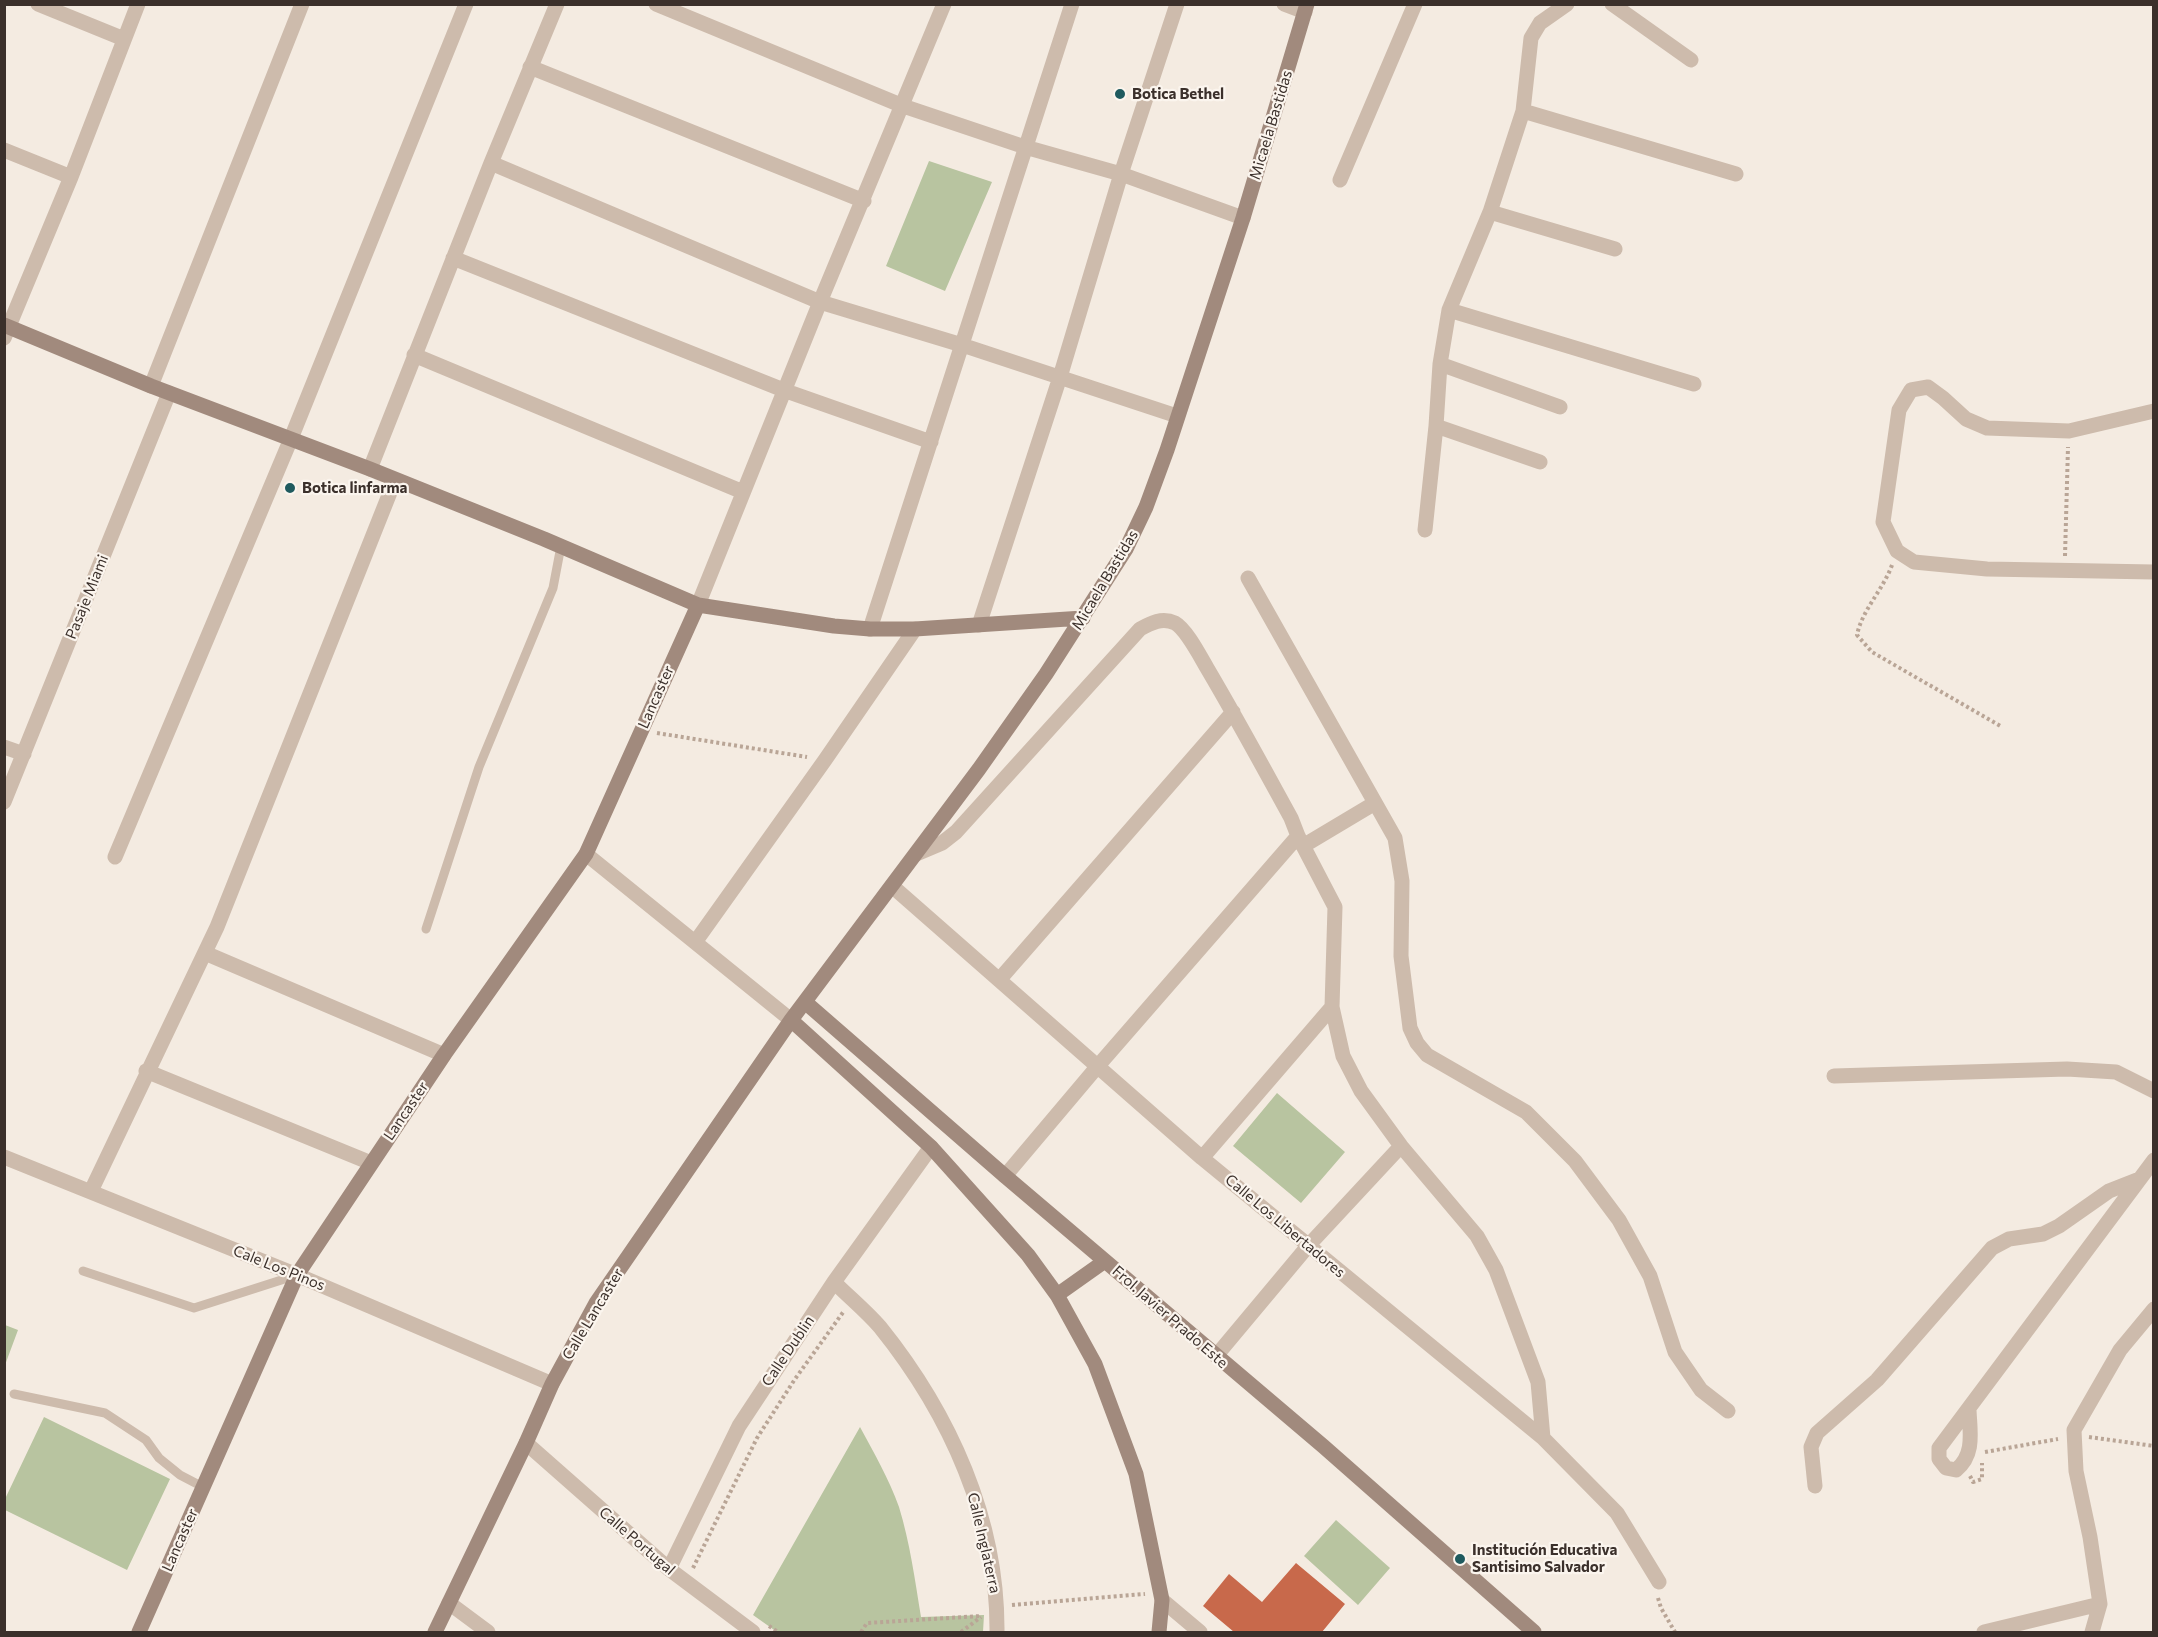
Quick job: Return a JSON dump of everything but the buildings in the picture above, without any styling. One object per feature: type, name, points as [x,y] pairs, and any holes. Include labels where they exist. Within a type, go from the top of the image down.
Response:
[{"type":"street","points":[[38,4],[124,39]]},
{"type":"street","points":[[138,4],[71,177],[6,330],[290,441],[370,469],[561,546],[698,605],[834,626],[870,629],[915,629],[1083,618]]},
{"type":"street","points":[[151,386],[302,4]]},
{"type":"street","points":[[115,857],[290,441],[466,4]]},
{"type":"street","points":[[656,4],[903,106],[1025,147],[1121,174],[1243,218]]},
{"type":"street","points":[[870,629],[1072,4]]},
{"type":"street","points":[[979,625],[1060,377],[1121,174],[1177,4]]},
{"type":"street","points":[[1284,4],[1306,8]]},
{"type":"street","points":[[1340,180],[1415,4]]},
{"type":"street","points":[[1425,530],[1440,364],[1449,310],[1490,212],[1523,111],[1531,38],[1540,22],[1567,4]]},
{"type":"street","points":[[1612,4],[1691,60]]},
{"type":"street","points":[[370,469],[556,5]]},
{"type":"street","points":[[698,605],[820,302],[903,106],[940,6]]},
{"type":"street","name":"Micaela Bastidas","points":[[791,1020],[979,768],[1083,618],[1114,570],[1137,527],[1154,487],[1243,218],[1306,8]]},
{"type":"street","points":[[530,67],[864,201]]},
{"type":"street","points":[[1523,111],[1736,174]]},
{"type":"street","points":[[4,150],[71,177]]},
{"type":"street","points":[[491,163],[820,302],[962,345],[1177,416]]},
{"type":"street","points":[[1490,212],[1615,249]]},
{"type":"street","points":[[453,258],[786,391],[931,442]]},
{"type":"street","points":[[1449,310],[1694,384]]},
{"type":"street","points":[[414,355],[743,492]]},
{"type":"street","points":[[1440,364],[1560,407]]},
{"type":"street","points":[[2154,411],[2069,431],[1987,428],[1966,419],[1928,387],[1911,390],[1899,410],[1883,522],[1897,551],[1914,562],[1987,570],[2154,572]]},
{"type":"street","name":"Pasaje Miami","points":[[4,802],[169,393]]},
{"type":"street","points":[[1436,426],[1540,462]]},
{"type":"street","points":[[91,1191],[146,1071],[205,953],[395,480]]},
{"type":"street","points":[[1248,578],[1395,838],[1402,881],[1401,956],[1410,1028],[1417,1043],[1427,1055],[1526,1112],[1575,1161],[1619,1220],[1650,1276],[1674,1352],[1701,1390],[1728,1411]]},
{"type":"street","name":"Lancaster","points":[[139,1632],[297,1275],[371,1162],[586,854],[698,605]]},
{"type":"street","points":[[916,854],[942,843],[956,832],[1140,629],[1152,622],[1163,620],[1176,623],[1191,641],[1233,712],[1291,818],[1335,907],[1332,1007],[1343,1056],[1361,1090],[1401,1146],[1477,1236],[1496,1269],[1538,1382],[1544,1438]]},
{"type":"street","points":[[696,941],[915,629]]},
{"type":"street","points":[[999,980],[1233,712]]},
{"type":"street","points":[[4,747],[24,754]]},
{"type":"street","points":[[1005,1176],[1096,1066],[1301,841],[1375,803]]},
{"type":"street","points":[[586,854],[791,1020],[932,1147],[1028,1255],[1057,1295],[1095,1364],[1136,1474],[1162,1596],[1159,1632]]},
{"type":"street","name":"Calle Los Libertadores","points":[[892,886],[1202,1158],[1544,1438],[1617,1513],[1659,1582]]},
{"type":"street","points":[[205,953],[444,1056]]},
{"type":"street","name":"Frol. Javier Prado Este","points":[[805,1002],[1005,1176],[1323,1446],[1534,1632]]},
{"type":"street","points":[[1202,1158],[1332,1007]]},
{"type":"street","name":"Calle Lancaster","points":[[435,1632],[552,1384],[596,1303],[791,1020]]},
{"type":"street","points":[[1834,1076],[2067,1069],[2116,1072],[2154,1091]]},
{"type":"street","points":[[146,1071],[371,1162]]},
{"type":"street","points":[[1216,1356],[1308,1246],[1401,1146]]},
{"type":"street","name":"Calle Dublin","points":[[669,1569],[739,1426],[834,1282],[932,1147]]},
{"type":"street","name":"Cale Los Pinos","points":[[4,1156],[297,1275],[552,1384]]},
{"type":"street","points":[[1969,1410],[1971,1445],[1965,1463],[1956,1470],[1946,1468],[1940,1458],[1939,1448],[2154,1160]]},
{"type":"street","points":[[1815,1485],[1811,1447],[1817,1433],[1877,1380],[1992,1248],[2009,1239],[2043,1234],[2059,1226],[2109,1191],[2137,1180]]},
{"type":"street","points":[[1057,1295],[1105,1261]]},
{"type":"street","name":"Calle Inglaterra","points":[[834,1282],[878,1325],[916,1375],[946,1425],[970,1481],[986,1536],[992,1613],[998,1632]]},
{"type":"street","points":[[2092,1632],[2100,1604],[2090,1537],[2076,1471],[2074,1430],[2120,1350],[2154,1309]]},
{"type":"street","name":"Calle Portugal","points":[[526,1443],[669,1569],[753,1632]]},
{"type":"street","points":[[1162,1596],[1200,1632]]},
{"type":"street","points":[[449,1603],[488,1632]]},
{"type":"street","points":[[1984,1632],[2100,1604]]},
{"type":"lane","points":[[426,929],[479,767],[553,588],[561,546]]},
{"type":"lane","points":[[83,1270],[194,1308],[297,1275]]},
{"type":"lane","points":[[14,1394],[105,1413],[146,1440],[159,1458],[180,1475],[203,1487]]},
{"type":"path","points":[[2064,572],[2069,431]]},
{"type":"path","points":[[1897,551],[1887,577],[1859,623],[1857,635],[1872,652],[2002,727]]},
{"type":"path","points":[[641,730],[825,760]]},
{"type":"path","points":[[686,1582],[757,1438],[795,1379],[852,1300]]},
{"type":"path","points":[[842,1313],[847,1316]]},
{"type":"path","points":[[1965,1463],[1973,1482],[1982,1479],[1983,1452],[2074,1436],[2154,1446]]},
{"type":"path","points":[[1659,1582],[1658,1596],[1661,1608],[1675,1632]]},
{"type":"path","points":[[861,1632],[867,1623],[1162,1596]]},
{"type":"path","points":[[981,1606],[992,1613]]},
{"type":"path","points":[[961,1632],[992,1613]]},
{"type":"green space","points":[[929,161],[992,182],[945,291],[886,266]]},
{"type":"green space","points":[[1277,1093],[1345,1152],[1301,1203],[1233,1146]]},
{"type":"green space","points":[[5,1325],[18,1330],[5,1365]]},
{"type":"green space","points":[[44,1417],[170,1479],[127,1570],[5,1510],[5,1499]]},
{"type":"green space","points":[[860,1427],[886,1476],[899,1507],[921,1617],[984,1615],[983,1632],[777,1632],[753,1615]]},
{"type":"green space","points":[[1336,1520],[1390,1568],[1358,1605],[1304,1556]]},
{"type":"place","name":"Botica Bethel","points":[[1120,94]]},
{"type":"place","name":"Botica linfarma","points":[[290,488]]},
{"type":"place","name":"Institución Educativa Santisimo Salvador","points":[[1460,1559]]}]
